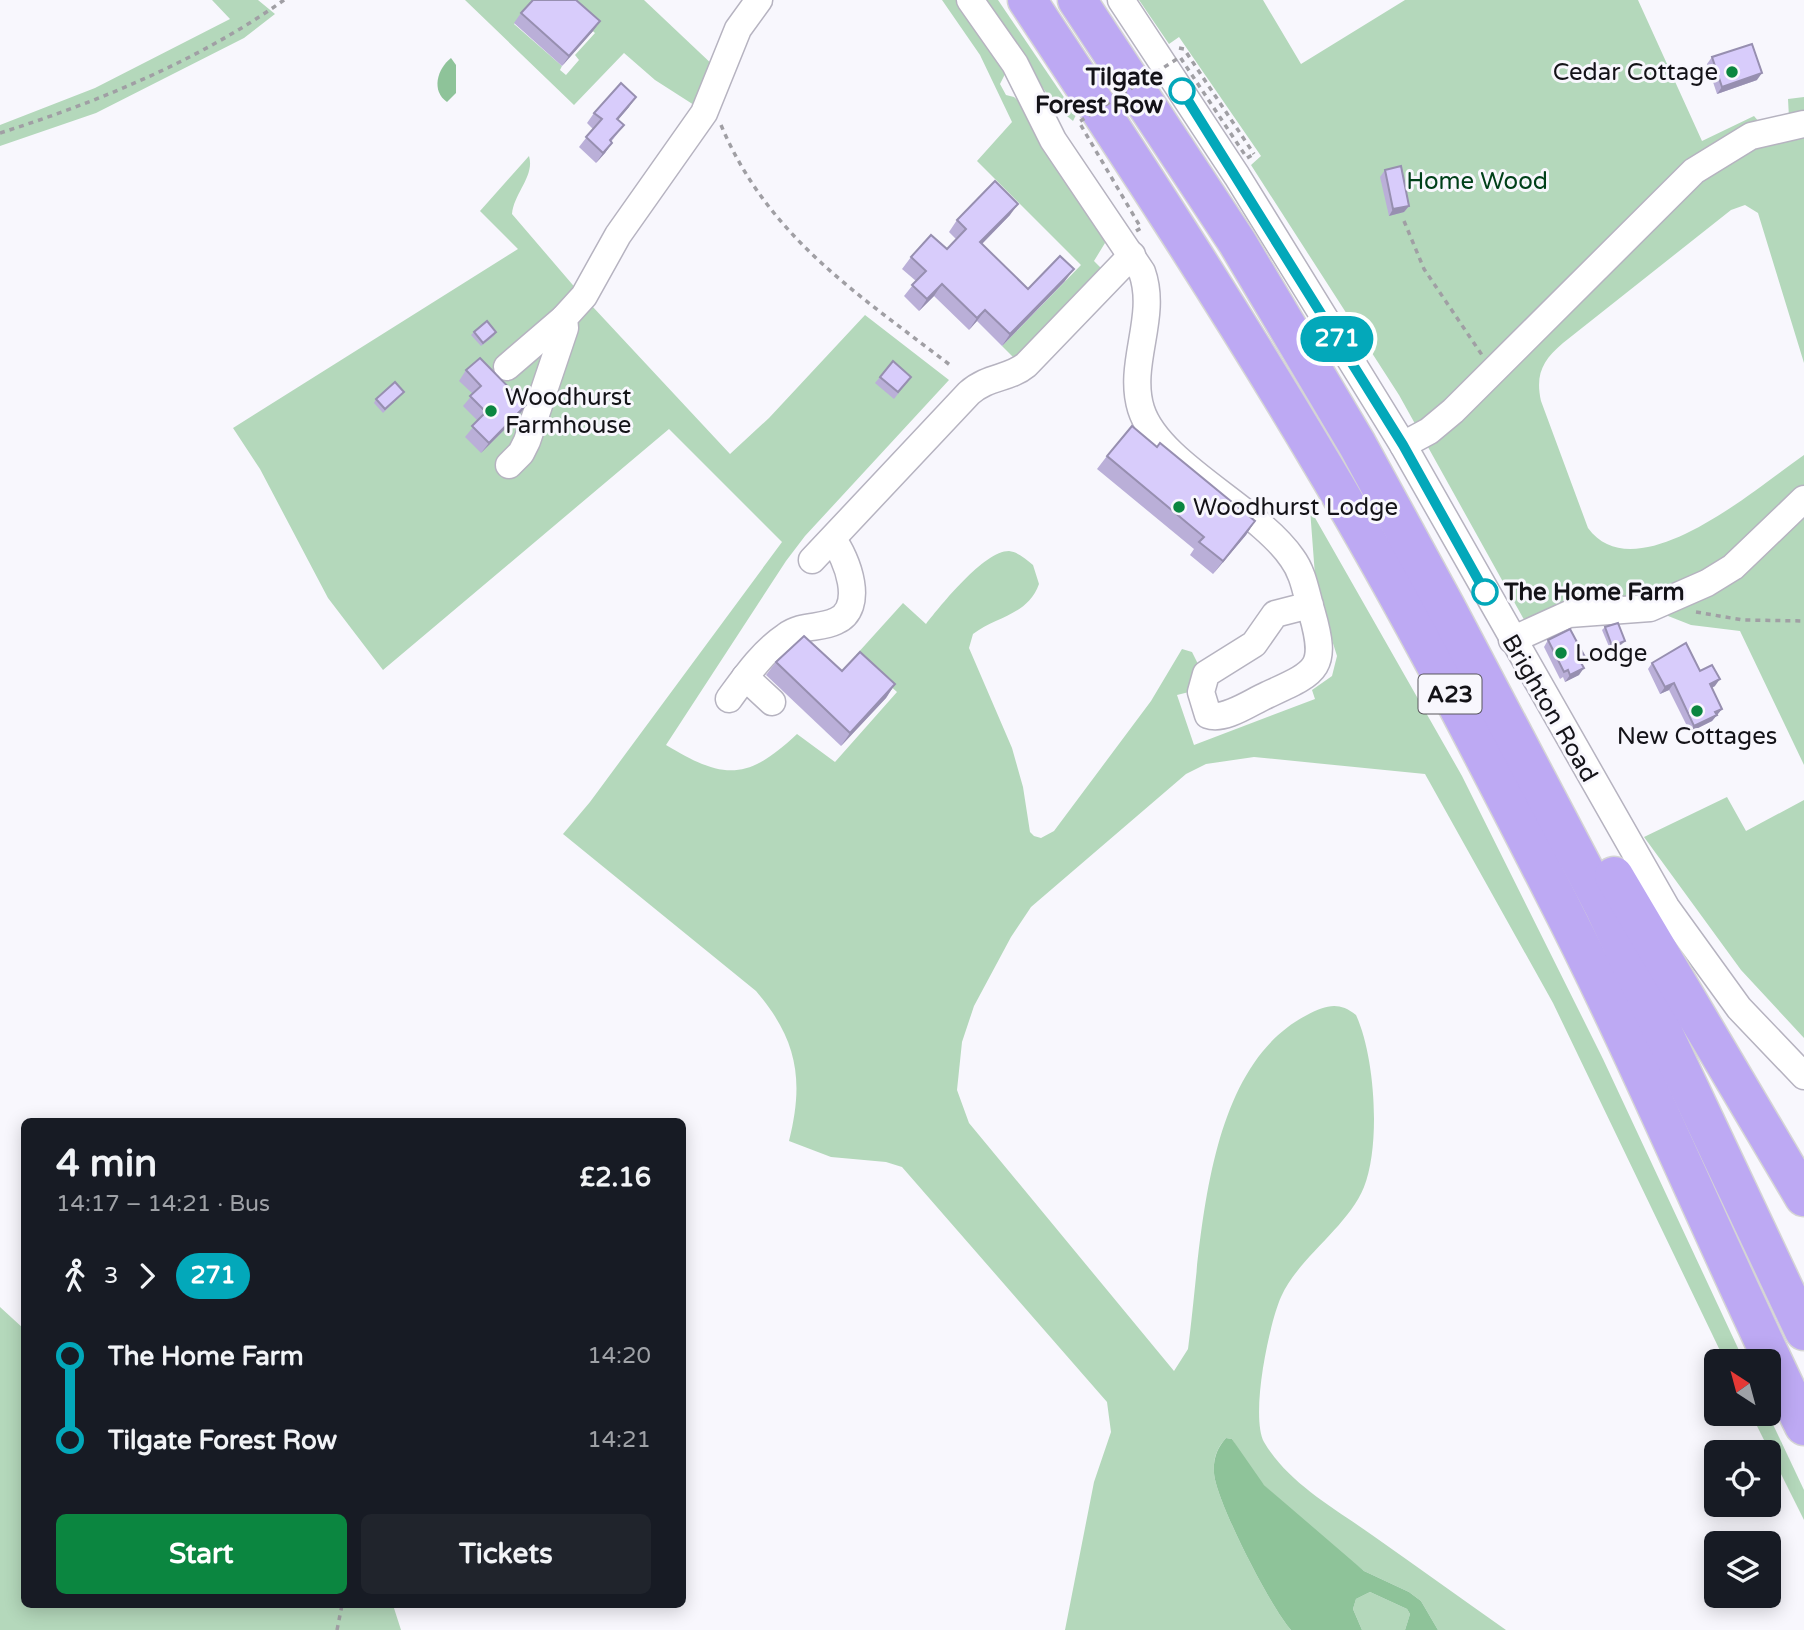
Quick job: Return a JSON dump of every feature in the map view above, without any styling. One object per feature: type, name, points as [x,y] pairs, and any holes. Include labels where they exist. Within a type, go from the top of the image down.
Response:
[{"type":"highway","name":"A23","points":[[1027,0],[1138,166],[1264,366],[1324,466],[1441,676],[1606,999],[1804,1426]]},
{"type":"highway","name":"A23","points":[[1077,0],[1243,253],[1357,444],[1446,607],[1609,919],[1804,1331]]},
{"type":"highway","points":[[1446,607],[1600,852],[1804,1197]]},
{"type":"street","points":[[507,367],[564,318],[587,291],[618,234],[711,102],[738,29],[759,0]]},
{"type":"street","points":[[970,0],[1015,64],[1053,140],[1107,217],[1134,243],[1147,285],[1148,312],[1139,374],[1141,409],[1146,419],[1172,451],[1282,544],[1298,567],[1310,606],[1321,649],[1313,668],[1295,682],[1224,715],[1208,715],[1201,692],[1206,674],[1254,644],[1275,614],[1310,606]]},
{"type":"street","name":"Brighton Road","points":[[1121,0],[1237,176],[1403,445],[1643,871],[1689,941],[1739,1008],[1804,1076]]},
{"type":"street","points":[[1403,445],[1429,431],[1452,411],[1694,172],[1751,136],[1804,124]]},
{"type":"street","points":[[812,560],[969,393],[983,381],[1015,372],[1026,365],[1134,243]]},
{"type":"street","points":[[509,465],[527,441],[565,328],[564,318]]},
{"type":"street","points":[[1512,640],[1569,614],[1646,609],[1673,599],[1732,567],[1804,499]]},
{"type":"street","points":[[729,699],[745,677],[785,636],[805,626],[835,622],[847,611],[851,596],[849,575],[844,555],[833,540]]},
{"type":"street","points":[[745,677],[772,702]]},
{"type":"path","points":[[0,133],[70,111],[146,76],[241,29],[284,0]]},
{"type":"path","points":[[1134,243],[1141,228],[1079,122],[1180,57],[1247,158],[1254,154],[1184,49],[1175,47]]},
{"type":"path","points":[[711,102],[734,156],[788,233],[843,282],[950,365]]},
{"type":"path","points":[[1404,221],[1424,269],[1466,335],[1494,370]]},
{"type":"path","points":[[1673,599],[1715,617],[1804,621]]},
{"type":"path","points":[[337,1630],[341,1608]]},
{"type":"green space","points":[[212,0],[258,0],[275,14],[244,38],[96,113],[0,146],[0,125],[95,88],[230,19]]},
{"type":"green space","points":[[465,0],[535,0],[514,24],[562,66],[560,70],[566,75],[579,60],[575,55],[595,33],[558,0],[644,0],[716,68],[727,39],[748,0],[767,0],[745,33],[720,107],[623,241],[606,269],[592,306],[730,454],[769,418],[865,315],[949,380],[805,536],[786,561],[666,745],[686,757],[720,769],[749,767],[764,760],[797,734],[835,762],[897,692],[856,655],[903,603],[926,624],[976,569],[999,553],[1009,551],[1022,556],[1033,565],[1039,584],[1020,609],[973,634],[969,648],[1012,748],[1023,787],[1030,832],[1041,838],[1054,831],[1151,701],[1182,649],[1192,652],[1201,670],[1193,691],[1177,695],[1194,745],[1315,699],[1312,690],[1332,676],[1337,656],[1316,589],[1310,509],[1462,776],[1603,1059],[1738,1349],[1719,1349],[1553,1003],[1425,774],[1254,757],[1206,764],[1186,774],[1031,907],[1011,937],[974,1006],[962,1042],[957,1090],[969,1123],[1174,1371],[1188,1349],[1204,1212],[1213,1164],[1227,1117],[1246,1075],[1272,1041],[1307,1015],[1320,1009],[1338,1006],[1356,1015],[1368,1053],[1374,1100],[1373,1148],[1369,1169],[1357,1202],[1299,1269],[1281,1297],[1271,1327],[1263,1370],[1260,1429],[1264,1442],[1274,1457],[1327,1505],[1506,1630],[1438,1630],[1421,1601],[1409,1592],[1364,1571],[1328,1543],[1256,1478],[1232,1439],[1226,1438],[1215,1458],[1217,1487],[1246,1554],[1291,1630],[1065,1630],[1094,1482],[1111,1432],[1107,1402],[902,1167],[886,1162],[831,1157],[789,1141],[796,1099],[794,1062],[789,1044],[770,1009],[756,991],[563,834],[590,802],[782,542],[669,429],[383,670],[328,598],[260,469],[233,428],[518,249],[480,211],[529,156],[527,178],[512,214],[578,291],[603,243],[694,105],[655,80],[624,53],[574,105]]},
{"type":"green space","points":[[942,0],[958,0],[1006,72],[1000,84],[1006,95],[1014,97],[1022,104],[1104,237],[1105,243],[1094,261],[1106,273],[1018,362],[1002,346],[1081,265],[977,161],[1012,122],[980,55]]},
{"type":"green space","points":[[982,0],[998,0],[1076,115],[1073,121],[1056,107]]},
{"type":"green space","name":"Home Wood","points":[[1139,0],[1263,0],[1301,64],[1405,0],[1638,0],[1702,141],[1754,116],[1760,123],[1789,118],[1788,99],[1804,97],[1804,363],[1758,213],[1745,205],[1731,210],[1563,343],[1550,355],[1542,368],[1539,391],[1588,528],[1609,545],[1636,549],[1666,542],[1697,528],[1729,509],[1804,455],[1804,765],[1740,631],[1691,625],[1663,614],[1527,625],[1399,395],[1251,165],[1261,156],[1179,37],[1169,44]]},
{"type":"green space","points":[[1727,797],[1746,831],[1804,800],[1804,1038],[1741,970],[1644,837]]},
{"type":"green space","points":[[0,1307],[21,1326],[21,1608],[394,1608],[401,1630],[0,1630]]},
{"type":"green space","points":[[1757,1426],[1774,1426],[1780,1440],[1764,1440]]},
{"type":"green space","points":[[1781,1441],[1804,1490],[1804,1520],[1781,1474]]},
{"type":"green space","points":[[1370,1592],[1407,1609],[1410,1614],[1405,1630],[1362,1630],[1353,1609],[1356,1599]]},
{"type":"shaded area","points":[[451,58],[456,65],[456,93],[447,102],[439,92],[438,80],[442,68]]},
{"type":"shaded area","points":[[1226,1438],[1232,1439],[1264,1485],[1364,1571],[1409,1592],[1421,1601],[1438,1630],[1405,1630],[1410,1614],[1407,1609],[1370,1592],[1356,1599],[1353,1609],[1362,1630],[1291,1630],[1246,1554],[1217,1487],[1215,1458]]},
{"type":"building","points":[[533,0],[576,0],[600,21],[569,56],[521,13]]},
{"type":"building","name":"Cedar Cottage","points":[[1752,44],[1762,73],[1722,87],[1712,57]]},
{"type":"building","points":[[621,83],[636,97],[617,119],[624,125],[610,140],[612,143],[603,153],[586,137],[602,119],[594,113]]},
{"type":"building","points":[[1401,166],[1409,206],[1393,209],[1385,170]]},
{"type":"building","points":[[995,181],[1018,204],[980,242],[1028,289],[1060,256],[1074,269],[1010,334],[985,310],[977,318],[942,284],[927,299],[912,285],[926,271],[911,257],[931,235],[947,249],[966,229],[957,220]]},
{"type":"building","points":[[487,321],[496,332],[483,343],[474,332]]},
{"type":"building","name":"Woodhurst Farmhouse","points":[[480,358],[526,405],[489,443],[472,426],[486,412],[470,396],[481,386],[466,370]]},
{"type":"building","points":[[893,361],[911,377],[898,392],[880,377]]},
{"type":"building","points":[[395,382],[404,392],[385,409],[376,399]]},
{"type":"building","name":"Woodhurst Lodge","points":[[1132,426],[1157,447],[1160,443],[1255,521],[1223,561],[1199,542],[1204,537],[1107,456]]},
{"type":"building","points":[[1618,623],[1625,641],[1612,646],[1605,627]]},
{"type":"building","points":[[1570,629],[1586,659],[1580,661],[1584,668],[1570,675],[1568,670],[1564,672],[1548,640]]},
{"type":"building","points":[[804,636],[842,671],[860,652],[895,684],[850,733],[776,662]]},
{"type":"building","points":[[1686,643],[1700,671],[1712,665],[1720,679],[1710,684],[1722,709],[1715,712],[1717,715],[1694,726],[1674,683],[1665,687],[1652,663]]},
{"type":"bus line","name":"271","points":[[1182,91],[1403,445],[1485,592]]},
{"type":"place","name":"Cedar Cottage","points":[[1732,72]]},
{"type":"place","name":"Tilgate Forest Row","points":[[1182,91]]},
{"type":"place","name":"Woodhurst Farmhouse","points":[[491,411]]},
{"type":"place","name":"Woodhurst Lodge","points":[[1179,507]]},
{"type":"place","name":"The Home Farm","points":[[1485,592]]},
{"type":"place","name":"Lodge","points":[[1561,653]]},
{"type":"place","name":"New Cottages","points":[[1697,711]]}]
